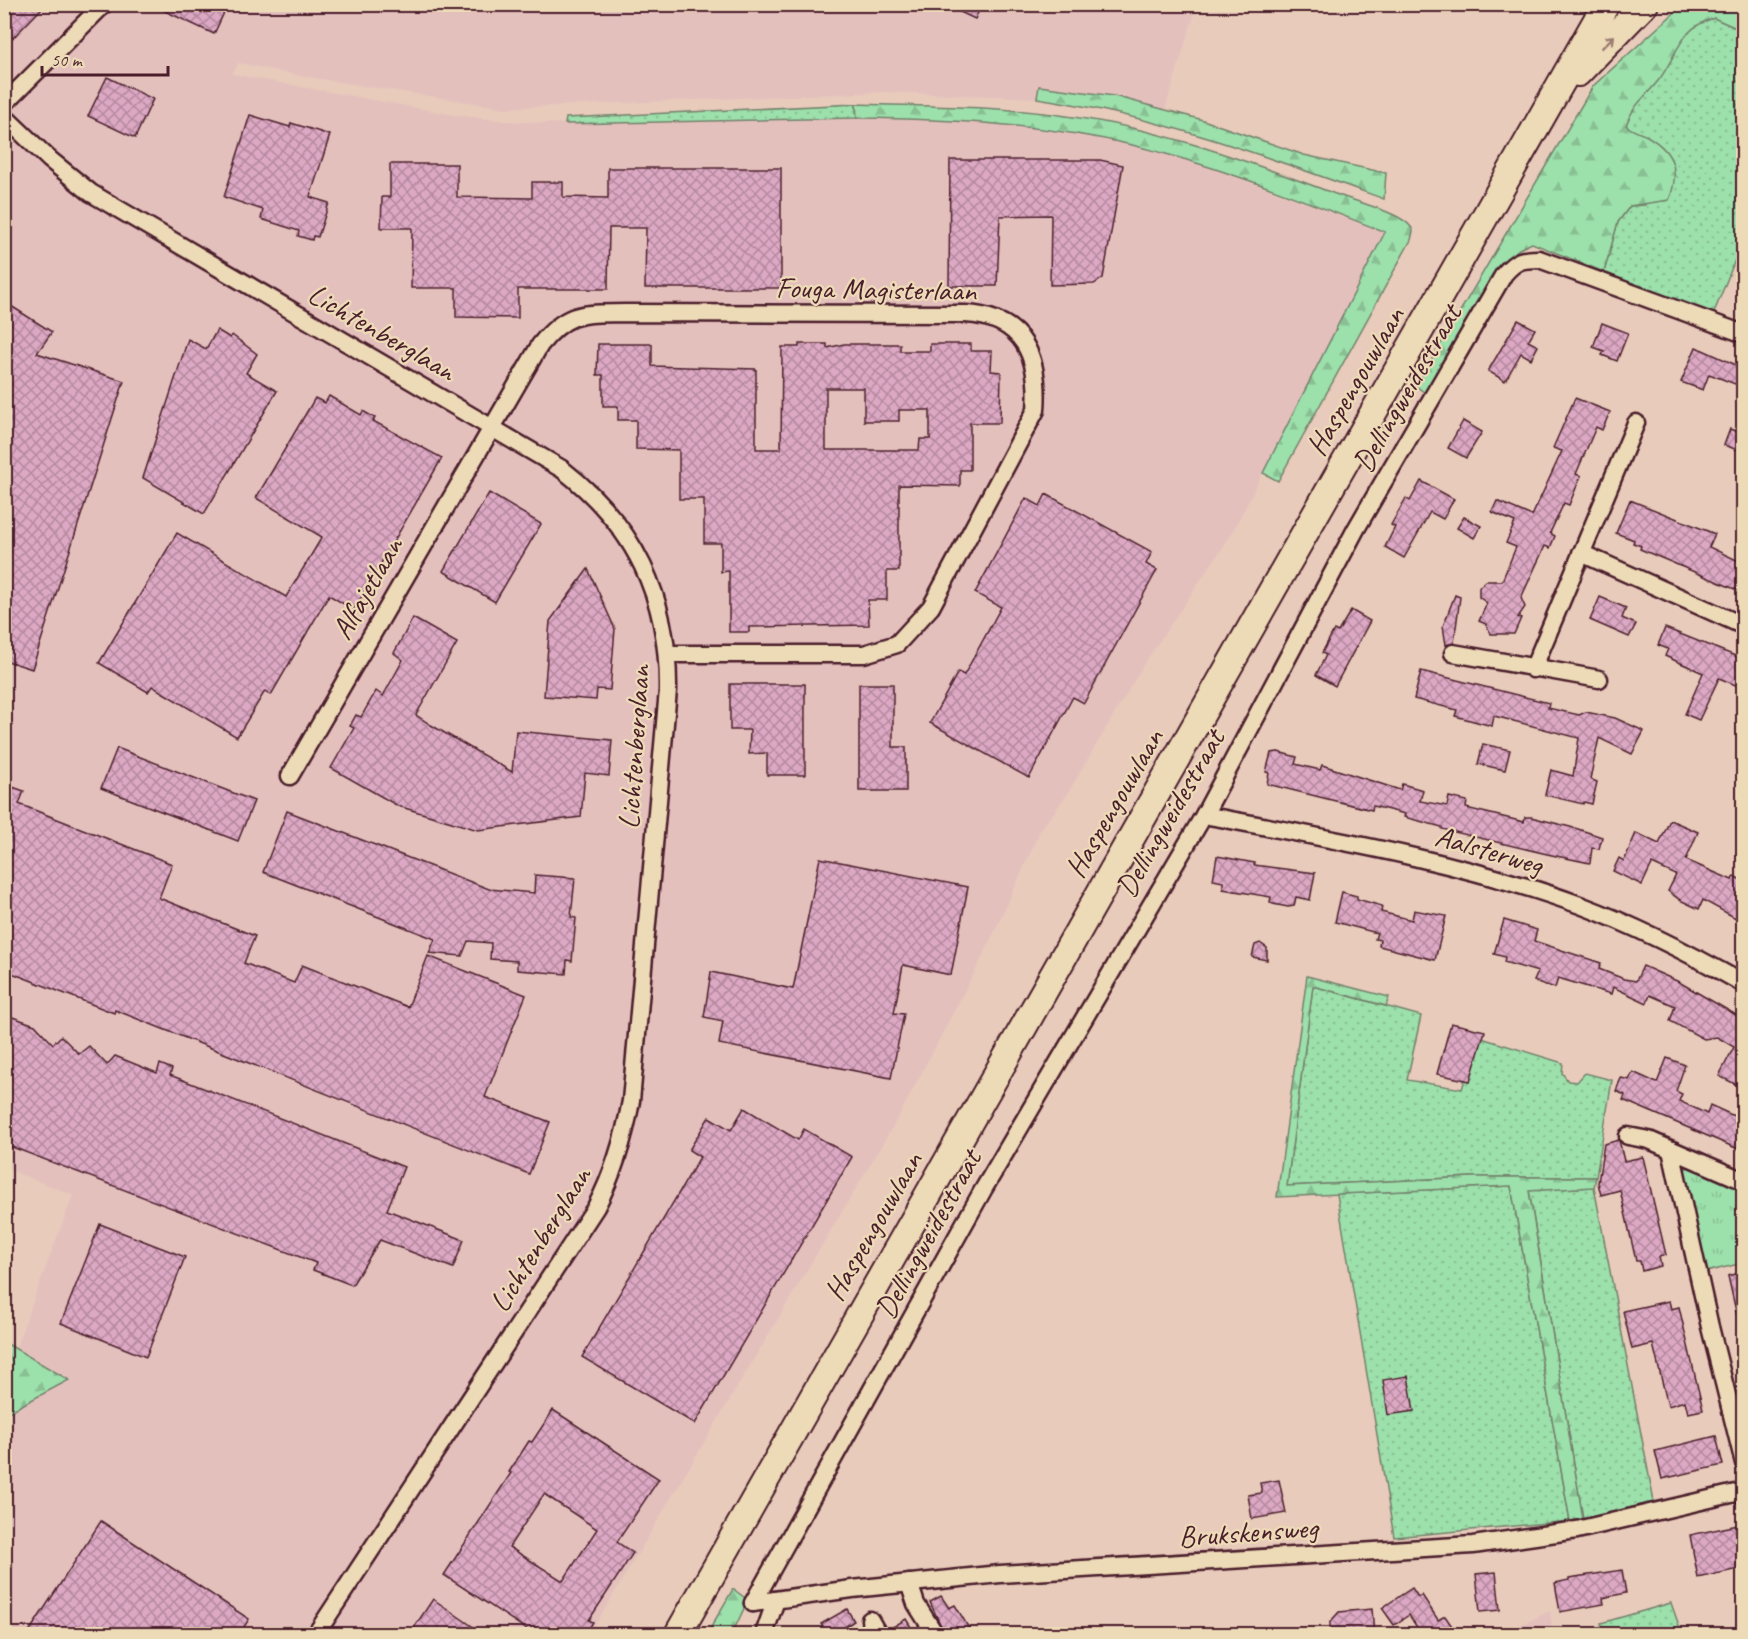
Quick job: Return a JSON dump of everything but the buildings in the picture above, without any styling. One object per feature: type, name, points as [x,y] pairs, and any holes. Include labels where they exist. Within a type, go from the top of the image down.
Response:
[{"type":"main road","name":"Haspengouwlaan","points":[[678,1635],[1606,4]]},
{"type":"main road","points":[[1552,98],[1645,4]]},
{"type":"street","points":[[4,105],[104,4]]},
{"type":"street","name":"Lichtenberglaan","points":[[4,116],[49,159],[91,193],[562,469],[589,490],[631,543],[646,570],[662,614],[669,654],[668,690],[631,1101],[624,1138],[612,1176],[596,1207],[316,1635]]},
{"type":"street","name":"Dellingweidestraat","points":[[753,1603],[1006,1150],[1204,815],[1356,529],[1504,274],[1514,262],[1521,259],[1539,259],[1743,334]]},
{"type":"street","name":"Fouga Magisterlaan","points":[[491,428],[540,345],[562,322],[579,315],[973,314],[997,319],[1013,330],[1026,345],[1034,361],[1038,382],[1036,410],[1026,434],[931,607],[904,639],[889,649],[864,654],[669,654]]},
{"type":"street","points":[[1533,669],[1636,423]]},
{"type":"street","name":"Alfajetlaan","points":[[290,776],[491,428]]},
{"type":"street","points":[[1581,554],[1743,626]]},
{"type":"street","points":[[1453,653],[1599,679]]},
{"type":"street","name":"Aalsterweg","points":[[1204,815],[1383,850],[1534,890],[1580,905],[1631,927],[1743,984]]},
{"type":"street","points":[[1628,1136],[1649,1140],[1743,1181]]},
{"type":"street","points":[[1671,1150],[1743,1463]]},
{"type":"street","name":"Brukskensweg","points":[[753,1603],[1000,1574],[1473,1545],[1577,1530],[1743,1491]]},
{"type":"street","points":[[909,1583],[916,1604],[934,1635]]},
{"type":"street","points":[[764,1635],[776,1600]]},
{"type":"street","points":[[870,1620],[878,1635]]},
{"type":"shaded area","points":[[5,5],[1197,5],[1165,110],[1114,96],[1040,86],[1037,98],[885,92],[506,108],[301,76],[239,63],[232,74],[455,115],[505,121],[565,124],[857,118],[923,119],[1032,127],[1131,145],[1194,162],[1386,232],[1231,535],[1144,664],[1066,796],[1041,829],[986,950],[899,1116],[590,1634],[5,1634],[5,1414],[68,1380],[16,1347],[73,1195],[5,1168]]},
{"type":"shaded area","points":[[1550,1611],[1553,1634],[1502,1634]]},
{"type":"green space","points":[[1683,5],[1743,5],[1743,31],[1714,18],[1694,28],[1687,34],[1661,77],[1629,118],[1626,125],[1656,142],[1664,149],[1673,164],[1674,180],[1669,200],[1630,206],[1618,222],[1604,272],[1532,243],[1519,249],[1502,264],[1425,393],[1416,386],[1593,86]]},
{"type":"green space","points":[[1714,18],[1743,31],[1743,240],[1713,315],[1604,272],[1618,222],[1630,206],[1645,205],[1646,136],[1633,132],[1626,125],[1630,115],[1646,88],[1679,43],[1699,23]]},
{"type":"green space","points":[[1039,86],[1114,96],[1203,120],[1304,155],[1386,173],[1384,199],[1171,127],[1083,106],[1037,98]]},
{"type":"green space","points":[[856,104],[857,118],[565,124],[566,118]]},
{"type":"green space","points":[[856,104],[1014,110],[1066,116],[1136,129],[1240,159],[1393,214],[1409,225],[1413,231],[1411,240],[1278,481],[1263,473],[1385,232],[1228,173],[1132,145],[1030,127],[857,118]]},
{"type":"green space","points":[[1307,976],[1389,997],[1386,1006],[1313,986],[1287,1186],[1473,1177],[1596,1177],[1594,1187],[1529,1191],[1583,1519],[1570,1521],[1511,1186],[1277,1197]]},
{"type":"green space","points":[[1313,986],[1421,1016],[1407,1080],[1462,1089],[1478,1037],[1563,1063],[1562,1073],[1568,1081],[1577,1082],[1585,1073],[1612,1080],[1596,1177],[1473,1177],[1287,1186]]},
{"type":"green space","points":[[1691,1165],[1743,1187],[1743,1263],[1706,1272],[1683,1176],[1684,1170]]},
{"type":"green space","points":[[1511,1186],[1570,1521],[1394,1537],[1337,1194]]},
{"type":"green space","points":[[1594,1187],[1654,1502],[1583,1519],[1529,1190]]},
{"type":"green space","points":[[4,1342],[69,1380],[5,1414]]},
{"type":"green space","points":[[733,1589],[748,1600],[732,1634],[707,1634]]},
{"type":"green space","points":[[1671,1603],[1682,1634],[1604,1634],[1601,1623]]}]
